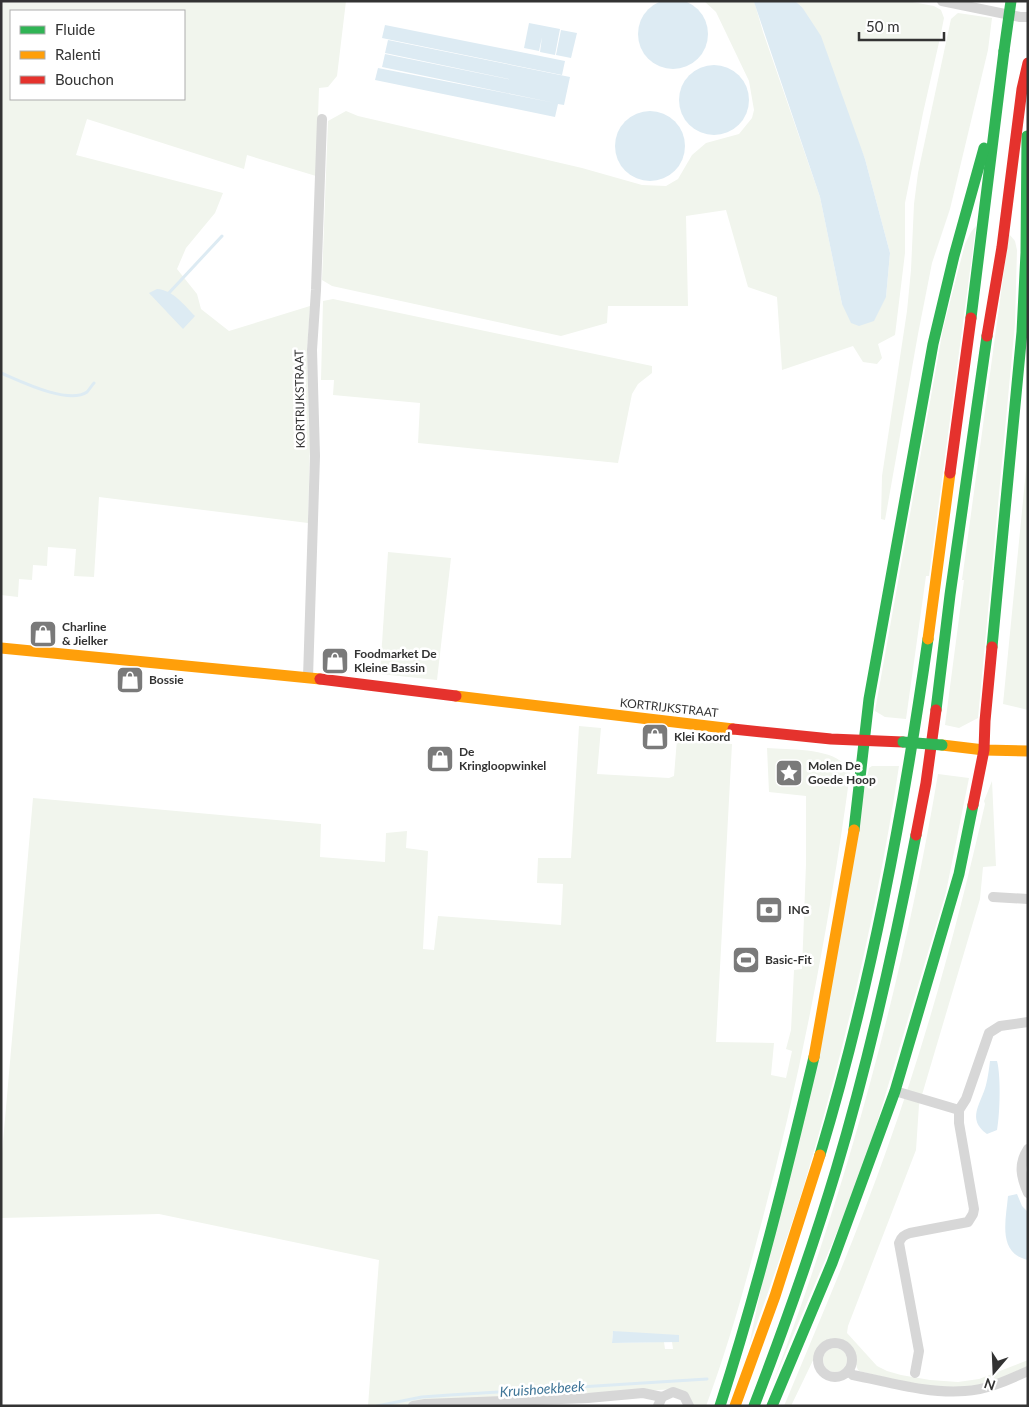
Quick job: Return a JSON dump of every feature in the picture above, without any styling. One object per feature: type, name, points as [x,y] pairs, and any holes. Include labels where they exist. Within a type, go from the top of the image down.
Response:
[{"type":"main road","points":[[735,1406],[774,1302],[818,1165],[872,962],[894,855],[923,673],[983,237],[1011,1]]},
{"type":"main road","points":[[1028,64],[1028,69]]},
{"type":"main road","points":[[754,1406],[791,1309],[836,1170],[869,1051],[912,856],[926,783],[950,595],[1002,247],[1022,89],[1028,64]]},
{"type":"main road","points":[[720,1406],[776,1216],[815,1053],[853,842],[871,690],[933,344],[954,256],[989,130],[999,102]]},
{"type":"main road","points":[[772,1406],[832,1263],[895,1091],[958,874],[984,750],[1022,332],[1026,253],[1028,117]]},
{"type":"main road","name":"KORTRIJKSTRAAT","points":[[3,648],[308,678],[698,726],[831,739],[903,742],[984,750],[1028,751]]},
{"type":"street","points":[[942,1],[1028,17]]},
{"type":"street","name":"KORTRIJKSTRAAT","points":[[308,678],[315,456],[312,350],[322,119]]},
{"type":"street","points":[[993,897],[1028,899]]},
{"type":"street","points":[[914,1373],[919,1351],[899,1243],[904,1235],[968,1222],[973,1214],[974,1209],[959,1110],[966,1099],[989,1033],[1000,1026],[1028,1022]]},
{"type":"street","points":[[895,1091],[959,1110]]},
{"type":"street","points":[[1028,1149],[1023,1157],[1021,1167],[1022,1179],[1028,1193]]},
{"type":"street","points":[[848,1370],[853,1375],[947,1392],[981,1389],[1028,1371]]},
{"type":"street","points":[[413,1406],[588,1398],[643,1393],[660,1401],[673,1392],[684,1396],[689,1406]]},
{"type":"shaded area","points":[[673,-1],[692,5],[702,15],[708,34],[702,53],[692,63],[673,69],[654,63],[644,53],[638,34],[644,15],[654,5]]},
{"type":"shaded area","points":[[1,1],[346,1],[337,76],[328,87],[319,88],[316,176],[247,155],[244,169],[87,119],[76,155],[223,193],[215,213],[186,248],[177,269],[197,294],[201,309],[229,331],[310,306],[307,352],[310,442],[308,523],[99,497],[94,577],[74,576],[76,549],[48,547],[47,566],[33,565],[32,580],[19,579],[18,597],[1,595]]},
{"type":"shaded area","points":[[704,1],[754,1],[820,197],[842,304],[886,297],[890,253],[865,159],[802,7],[795,1],[907,1],[934,6],[941,10],[944,18],[905,203],[905,253],[895,335],[878,344],[882,358],[877,364],[863,362],[853,346],[782,370],[777,297],[748,287],[726,210],[686,216],[688,306],[608,306],[607,323],[561,336],[332,286],[322,280],[328,121],[346,111],[358,116],[582,168],[642,185],[666,186],[678,179],[692,155],[706,143],[739,134],[752,118],[754,110],[749,81],[716,12]]},
{"type":"shaded area","points":[[795,1],[802,7],[821,36],[865,159],[890,253],[886,297],[874,321],[859,326],[851,323],[842,304],[820,197],[754,2]]},
{"type":"shaded area","points":[[958,13],[992,18],[988,50],[950,209],[932,263],[885,520],[881,519],[882,476],[907,311],[914,204],[918,173],[951,19]]},
{"type":"shaded area","points":[[529,23],[560,29],[555,55],[540,52],[542,37],[539,51],[524,48]]},
{"type":"shaded area","points":[[385,25],[565,61],[562,75],[382,38]]},
{"type":"shaded area","points":[[561,30],[577,33],[571,58],[556,55]]},
{"type":"shaded area","points":[[388,40],[570,77],[564,105],[558,104],[555,117],[375,80],[378,68],[555,103],[382,67],[385,54],[518,81],[385,53]]},
{"type":"shaded area","points":[[714,65],[727,68],[739,75],[746,87],[749,100],[746,113],[739,125],[727,132],[714,135],[701,132],[689,125],[682,113],[679,100],[682,87],[689,75],[701,68]]},
{"type":"shaded area","points":[[650,111],[663,114],[675,121],[682,133],[685,146],[682,159],[675,171],[663,178],[650,181],[637,178],[625,171],[618,159],[615,146],[618,133],[625,121],[637,114]]},
{"type":"shaded area","points":[[976,226],[929,576],[926,576],[906,719],[885,717],[875,711],[943,329],[965,244]]},
{"type":"shaded area","points":[[1009,234],[1015,241],[1017,250],[1015,323],[978,718],[959,728],[945,725],[964,580],[962,580]]},
{"type":"shaded area","points":[[157,289],[173,295],[195,316],[183,329],[149,293]]},
{"type":"shaded area","points":[[333,299],[652,366],[652,373],[638,384],[632,394],[618,463],[418,443],[420,403],[333,395],[334,380],[321,380],[323,301]]},
{"type":"shaded area","points":[[1028,450],[1028,710],[1003,704]]},
{"type":"shaded area","points":[[388,552],[451,558],[437,680],[380,674]]},
{"type":"shaded area","points":[[579,726],[601,728],[597,774],[669,778],[674,776],[677,739],[732,744],[716,1042],[774,1043],[771,1075],[786,1078],[792,1051],[786,1049],[791,1030],[794,970],[802,969],[806,864],[806,796],[769,792],[767,748],[826,754],[837,758],[850,773],[833,890],[800,1064],[773,1179],[752,1257],[721,1364],[706,1406],[693,1406],[687,1394],[675,1389],[433,1401],[402,1406],[368,1406],[379,1260],[159,1214],[1,1218],[1,1165],[33,798],[321,824],[320,857],[385,862],[386,833],[407,831],[406,848],[428,851],[423,949],[434,950],[438,916],[561,925],[563,884],[537,883],[538,858],[571,858]],"holes":[[[613,1331],[679,1342],[672,1342],[673,1349],[665,1349],[664,1342],[612,1343]]]},
{"type":"shaded area","points":[[872,766],[899,766],[871,924],[847,1028],[820,1131],[785,1244],[749,1346],[869,768]]},
{"type":"shaded area","points":[[938,774],[969,778],[946,892],[862,1173],[772,1385],[825,1235],[870,1083],[908,929]]},
{"type":"shaded area","points":[[992,781],[996,866],[983,867],[980,899],[919,1105],[916,1150],[848,1326],[847,1333],[877,1366],[901,1375],[958,1382],[979,1379],[1028,1360],[1028,1368],[995,1382],[965,1389],[921,1386],[859,1371],[855,1355],[848,1345],[828,1340],[818,1350],[791,1406],[784,1406],[851,1244],[903,1104],[942,976],[975,847],[985,804],[984,801]]},
{"type":"shaded area","points":[[990,1061],[997,1061],[999,1105],[997,1130],[987,1134],[977,1123],[976,1117],[986,1085]]},
{"type":"shaded area","points":[[1017,1194],[1022,1206],[1028,1212],[1028,1260],[1018,1256],[1012,1250],[1006,1234],[1008,1196]]},
{"type":"shaded area","points":[[613,1331],[679,1335],[679,1342],[612,1343]]},
{"type":"shaded area","points":[[835,1348],[843,1352],[847,1360],[843,1368],[835,1372],[827,1368],[823,1360],[827,1352]]},
{"type":"waterway","points":[[168,294],[222,236]]},
{"type":"waterway","points":[[1,373],[32,386],[68,396],[87,392],[94,383]]},
{"type":"waterway","name":"Kruishoekbeek","points":[[377,1406],[422,1397],[707,1379]]},
{"type":"traffic: fast","points":[[1004,51],[1011,1]]},
{"type":"traffic: fast","points":[[971,318],[1004,51]]},
{"type":"traffic: fast","points":[[992,647],[1022,332],[1026,253],[1027,136]]},
{"type":"traffic: fast","points":[[854,830],[869,699],[933,344],[954,256],[984,148]]},
{"type":"traffic: fast","points":[[936,710],[950,595],[987,336]]},
{"type":"traffic: fast","points":[[820,1155],[855,1028],[884,899],[908,770],[928,639]]},
{"type":"traffic: fast","points":[[903,742],[942,745]]},
{"type":"traffic: fast","points":[[772,1406],[832,1263],[895,1091],[959,874],[973,805]]},
{"type":"traffic: fast","points":[[754,1406],[787,1318],[827,1200],[848,1129],[880,1004],[916,835]]},
{"type":"traffic: fast","points":[[720,1406],[770,1233],[814,1057]]},
{"type":"traffic: slow","points":[[928,639],[950,473]]},
{"type":"traffic: slow","points":[[1,648],[320,679]]},
{"type":"traffic: slow","points":[[456,696],[733,729]]},
{"type":"traffic: slow","points":[[942,745],[984,750],[1028,751]]},
{"type":"traffic: slow","points":[[814,1057],[854,830]]},
{"type":"traffic: slow","points":[[735,1406],[775,1296],[820,1155]]},
{"type":"traffic: jam","points":[[987,336],[1002,247],[1022,89],[1028,63]]},
{"type":"traffic: jam","points":[[950,473],[971,318]]},
{"type":"traffic: jam","points":[[973,805],[984,750],[992,647]]},
{"type":"traffic: jam","points":[[320,679],[456,696]]},
{"type":"traffic: jam","points":[[916,835],[926,783],[936,710]]},
{"type":"traffic: jam","points":[[733,729],[831,739],[903,742]]},
{"type":"place","name":"Charline & Jielker","points":[[43,634]]},
{"type":"place","name":"Foodmarket De Kleine Bassin","points":[[335,661]]},
{"type":"place","name":"Bossie","points":[[130,680]]},
{"type":"place","name":"Klei Koord","points":[[655,737]]},
{"type":"place","name":"De Kringloopwinkel","points":[[440,759]]},
{"type":"place","name":"Molen De Goede Hoop","points":[[789,773]]},
{"type":"place","name":"ING","points":[[769,910]]},
{"type":"place","name":"Basic-Fit","points":[[746,960]]}]
